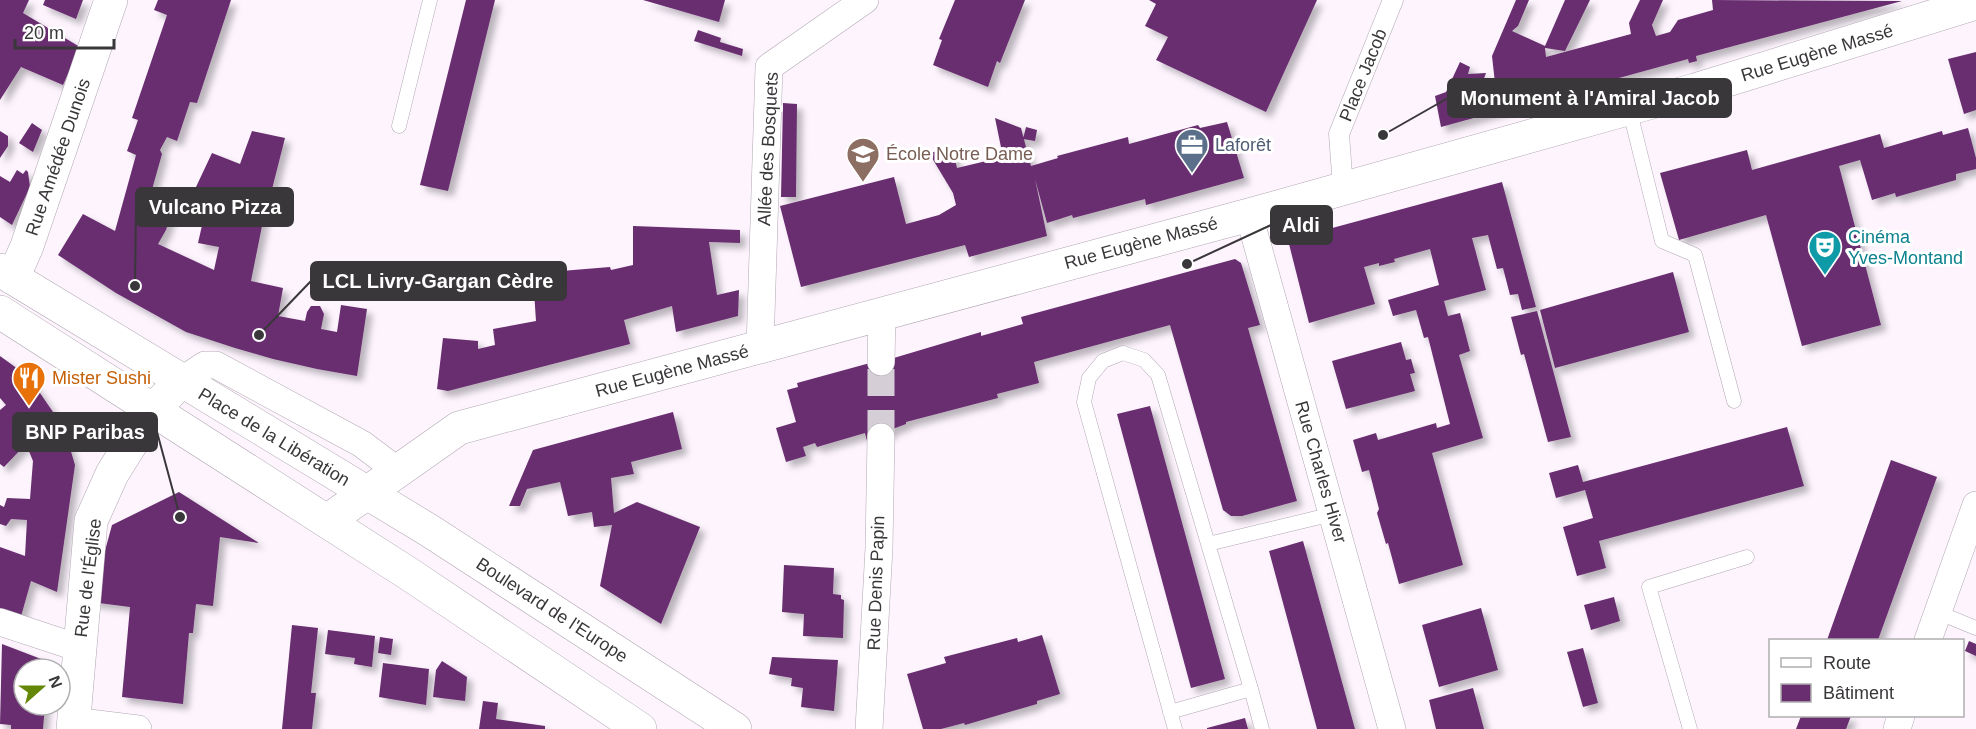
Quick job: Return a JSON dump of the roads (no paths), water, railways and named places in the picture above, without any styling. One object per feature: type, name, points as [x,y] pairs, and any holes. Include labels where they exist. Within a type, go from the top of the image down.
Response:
[{"type":"street","name":"Rue Amédée Dunois","points":[[6,274],[27,246],[111,0]]},
{"type":"street","name":"Allée des Bosquets","points":[[760,347],[769,67],[865,0]]},
{"type":"street","name":"Place Jacob","points":[[1342,188],[1340,134],[1393,0]]},
{"type":"street","name":"Rue Eugène Massé","points":[[327,521],[459,428],[1249,215],[1695,90],[1976,3]]},
{"type":"street","name":"Rue Charles Hiver","points":[[1249,215],[1392,729]]},
{"type":"street","name":"Place de la Libération","points":[[6,274],[367,492]]},
{"type":"street","points":[[0,312],[327,521],[640,729]]},
{"type":"street","points":[[881,362],[882,313]]},
{"type":"street","name":"Place de la Libération","points":[[181,381],[205,365],[216,365],[362,444],[399,471]]},
{"type":"street","name":"Rue de l'Église","points":[[73,725],[91,521],[112,474],[153,410],[181,381]]},
{"type":"street","name":"Rue Denis Papin","points":[[869,729],[879,548],[880,437]]},
{"type":"street","name":"Boulevard de l'Europe","points":[[367,492],[453,545],[735,729]]},
{"type":"street","points":[[1928,639],[1976,505]]},
{"type":"street","points":[[0,622],[79,648]]},
{"type":"street","points":[[73,725],[138,729]]},
{"type":"lane","points":[[399,126],[430,0]]},
{"type":"lane","points":[[1629,108],[1662,241],[1695,255],[1734,401]]},
{"type":"lane","points":[[1175,729],[1084,402],[1089,378],[1103,361],[1123,353],[1144,360],[1158,375],[1262,729]]},
{"type":"lane","points":[[1208,544],[1333,514]]},
{"type":"lane","points":[[1690,729],[1649,587],[1747,557]]},
{"type":"lane","points":[[1937,612],[1976,628]]},
{"type":"lane","points":[[1170,712],[1251,690]]},
{"type":"tunnel","points":[[881,362],[881,437]]},
{"type":"place","name":"Monument à l'Amiral Jacob","points":[[1383,135]]},
{"type":"place","name":"Laforêt","points":[[1192,174]]},
{"type":"place","name":"École Notre Dame","points":[[863,183]]},
{"type":"place","name":"Aldi","points":[[1187,264]]},
{"type":"place","name":"Cinéma Yves-Montand","points":[[1825,276]]},
{"type":"place","name":"Vulcano Pizza","points":[[135,286]]},
{"type":"place","name":"LCL Livry-Gargan Cèdre","points":[[259,335]]},
{"type":"place","name":"Mister Sushi","points":[[29,407]]},
{"type":"place","name":"BNP Paribas","points":[[180,517]]}]
